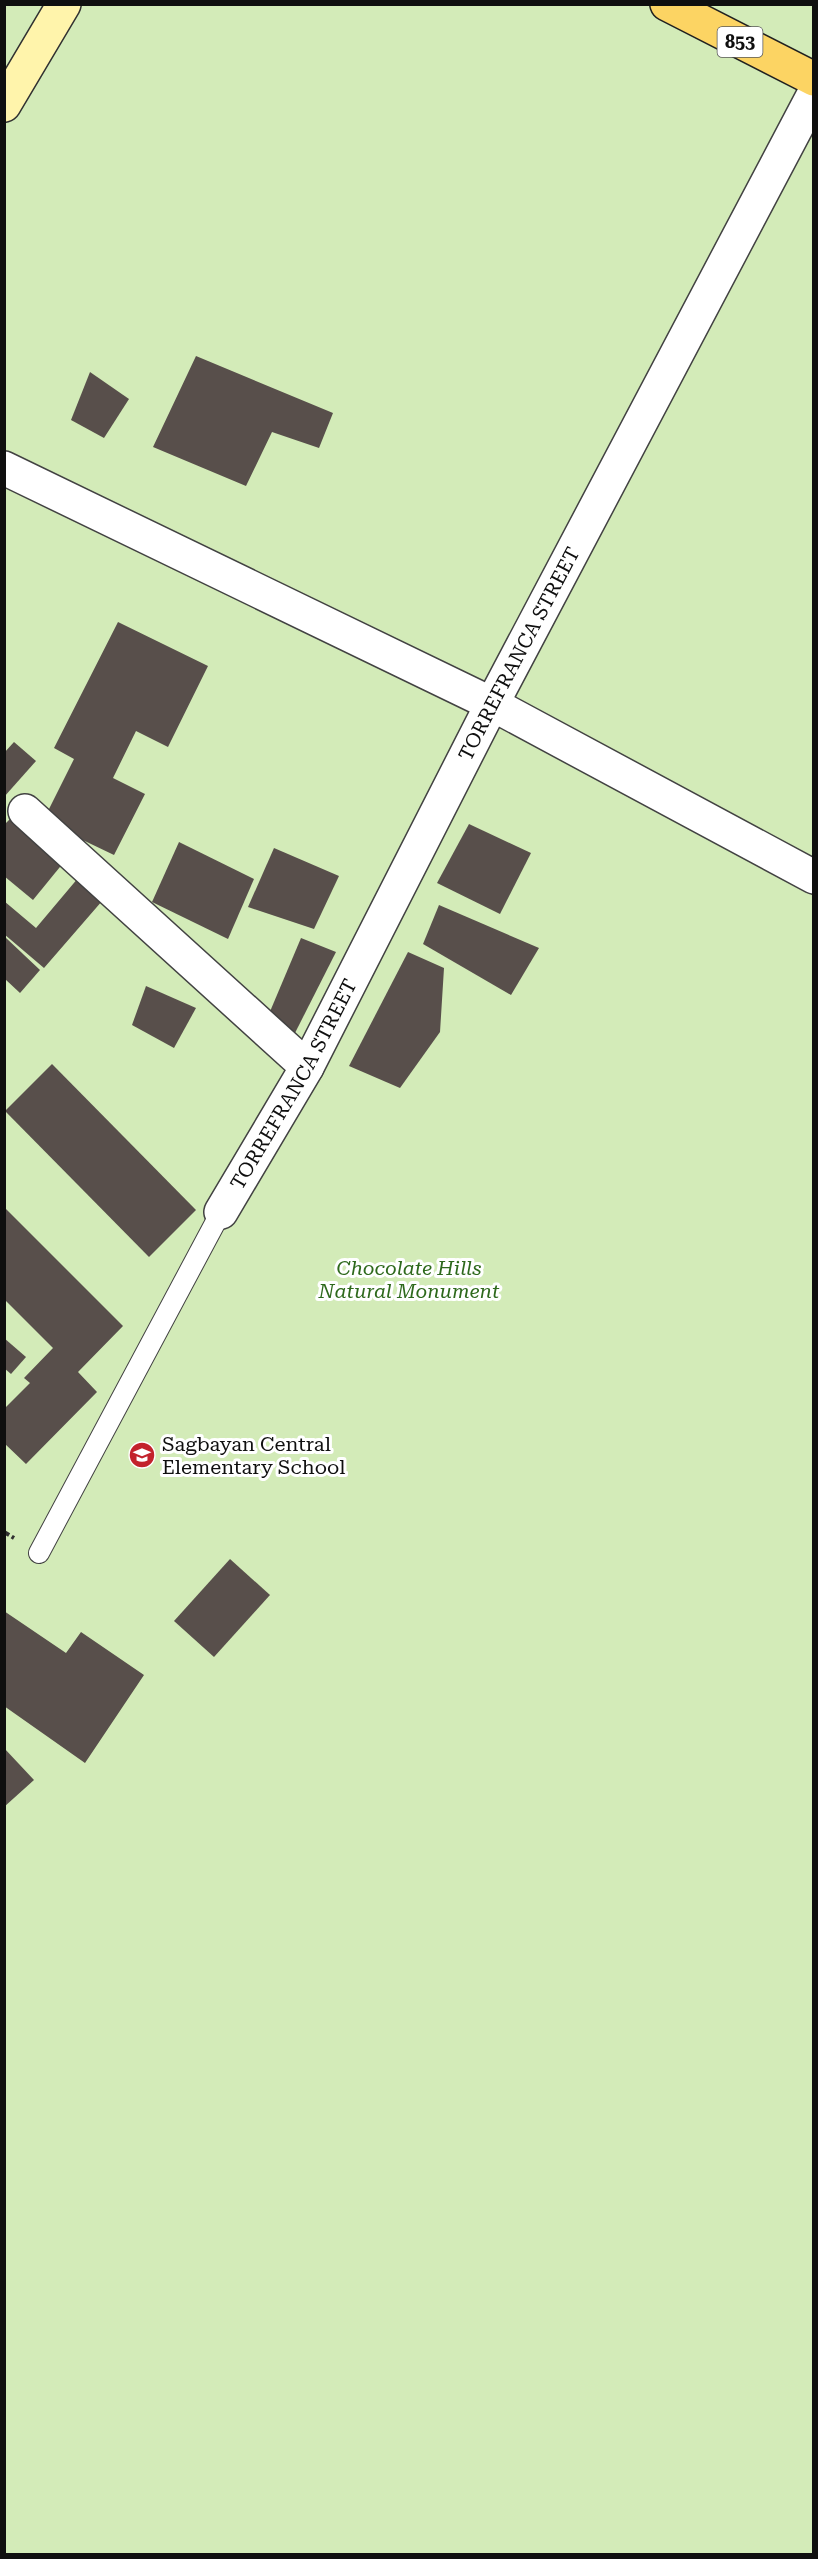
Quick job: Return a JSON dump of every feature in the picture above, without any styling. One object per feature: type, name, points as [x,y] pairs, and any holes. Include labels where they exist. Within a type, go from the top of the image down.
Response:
[{"type":"main road","name":"853","points":[[667,4],[813,79]]},
{"type":"street","points":[[4,105],[64,4]]},
{"type":"street","name":"TORREFRANCA STREET","points":[[221,1212],[307,1067],[492,704],[813,94]]},
{"type":"street","points":[[4,468],[492,704],[813,877]]},
{"type":"street","points":[[25,811],[307,1067]]},
{"type":"lane","points":[[39,1553],[221,1212]]},
{"type":"green space","name":"Chocolate Hills Natural Monument","points":[[5,5],[813,5],[813,2554],[5,2554]]},
{"type":"building","points":[[196,356],[333,413],[319,448],[272,432],[246,486],[153,447]]},
{"type":"building","points":[[90,372],[129,399],[104,438],[71,420]]},
{"type":"building","points":[[118,622],[208,666],[168,747],[136,731],[113,778],[145,794],[114,855],[43,821],[74,759],[54,748]]},
{"type":"building","points":[[14,742],[36,761],[4,797],[4,753]]},
{"type":"building","points":[[11,818],[64,862],[33,900],[4,876],[4,825]]},
{"type":"building","points":[[469,824],[531,853],[500,914],[437,883]]},
{"type":"building","points":[[179,842],[254,879],[228,939],[152,902]]},
{"type":"building","points":[[274,848],[339,876],[314,929],[248,907]]},
{"type":"building","points":[[84,871],[109,893],[44,968],[4,934],[4,901],[36,928]]},
{"type":"building","points":[[439,905],[539,948],[511,995],[423,944]]},
{"type":"building","points":[[5,937],[40,970],[20,993],[5,979]]},
{"type":"building","points":[[301,938],[336,952],[295,1033],[266,1021]]},
{"type":"building","points":[[408,952],[444,968],[440,1032],[400,1088],[349,1066]]},
{"type":"building","points":[[146,986],[196,1008],[174,1048],[132,1025]]},
{"type":"building","points":[[52,1064],[196,1210],[149,1257],[5,1111]]},
{"type":"building","points":[[4,1207],[123,1326],[78,1372],[97,1392],[26,1464],[4,1443],[4,1409],[30,1383],[24,1378],[53,1348],[4,1299]]},
{"type":"building","points":[[4,1338],[26,1357],[11,1374],[4,1368]]},
{"type":"building","points":[[230,1559],[270,1595],[214,1657],[174,1621]]},
{"type":"building","points":[[4,1611],[66,1653],[81,1632],[144,1675],[85,1763],[4,1706]]},
{"type":"building","points":[[4,1748],[34,1780],[4,1807]]},
{"type":"place","name":"Sagbayan Central Elementary School","points":[[142,1455]]}]
